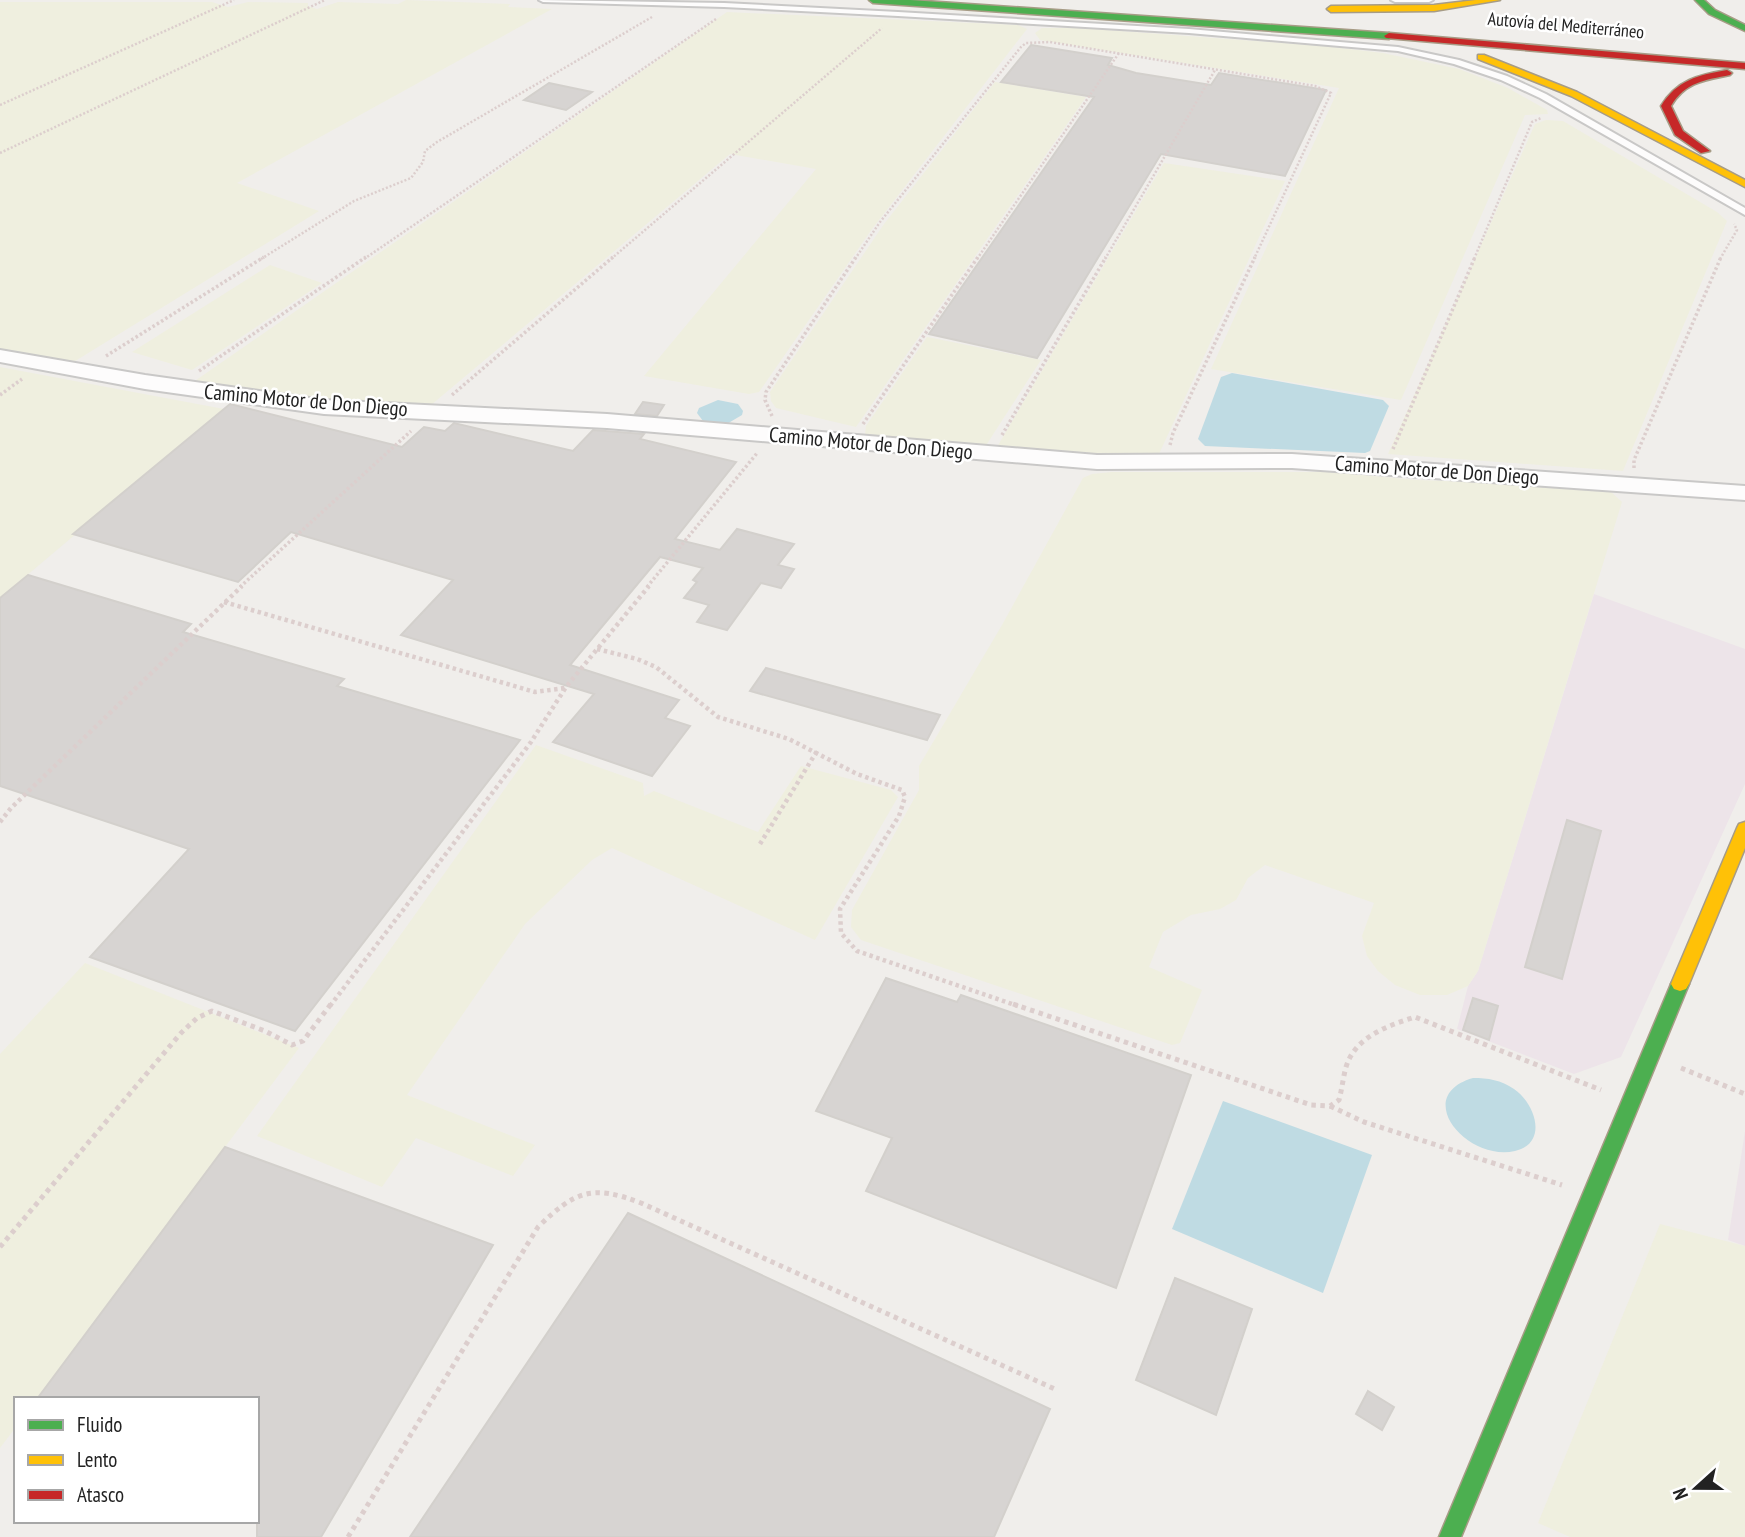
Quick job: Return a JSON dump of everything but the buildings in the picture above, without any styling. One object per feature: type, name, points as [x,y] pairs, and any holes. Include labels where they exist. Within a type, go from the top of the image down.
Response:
[{"type":"main road","points":[[873,0],[1745,64]]},
{"type":"main road","name":"Autovía del Mediterráneo","points":[[881,0],[1283,22],[1745,64]]},
{"type":"main road","name":"Autovía del Mediterráneo","points":[[1457,21],[1318,10],[1434,8],[1496,0]]},
{"type":"main road","points":[[1699,0],[1712,12],[1745,28]]},
{"type":"main road","points":[[1373,35],[1452,49],[1535,77],[1574,94],[1745,184]]},
{"type":"main road","points":[[1745,72],[1704,77],[1675,89],[1666,106],[1679,133],[1707,153],[1745,169]]},
{"type":"main road","points":[[1450,1537],[1745,828]]},
{"type":"street","name":"Camino Motor de Don Diego","points":[[0,356],[176,387],[324,407],[607,421],[1097,462],[1292,461],[1634,483],[1745,493]]},
{"type":"lane","points":[[543,0],[727,5],[898,14],[1344,43],[1398,50],[1456,62],[1504,78],[1543,96],[1745,212]]},
{"type":"lane","points":[[1395,0],[1429,0]]},
{"type":"path","points":[[0,105],[234,0]]},
{"type":"path","points":[[0,153],[325,0]]},
{"type":"path","points":[[81,371],[354,201],[411,178],[423,162],[425,151],[437,142],[661,12],[668,3]]},
{"type":"path","points":[[176,387],[725,13],[727,5]]},
{"type":"path","points":[[0,822],[11,808],[224,602],[432,412],[898,14]]},
{"type":"path","points":[[0,1247],[181,1033],[197,1018],[212,1011],[265,1031],[292,1045],[303,1041],[531,743],[566,687],[772,435],[772,416],[765,400],[766,392],[880,222],[1021,47],[1034,41],[1324,87],[1331,93],[1173,433],[1170,446],[1174,462]]},
{"type":"path","points":[[851,442],[1119,54]]},
{"type":"path","points":[[990,454],[1215,70]]},
{"type":"path","points":[[1386,466],[1532,122],[1541,118]]},
{"type":"path","points":[[1634,483],[1633,460],[1721,255],[1737,230],[1734,224]]},
{"type":"path","points":[[224,602],[534,692],[550,692],[566,687]]},
{"type":"path","points":[[597,649],[637,659],[656,667],[718,717],[789,739],[817,751],[857,774],[902,790],[905,797],[899,816],[840,909],[837,923],[842,938],[857,951],[1311,1105],[1330,1106],[1364,1122],[1483,1162],[1548,1182],[1594,1190]]},
{"type":"path","points":[[760,844],[817,751]]},
{"type":"path","points":[[1330,1106],[1339,1100],[1347,1065],[1362,1041],[1386,1026],[1415,1017],[1631,1102]]},
{"type":"path","points":[[1650,1056],[1745,1094]]},
{"type":"path","points":[[348,1537],[538,1227],[565,1200],[593,1191],[616,1192],[1057,1390]]},
{"type":"shaded area","points":[[1594,594],[1745,649],[1745,784],[1621,1057],[1574,1074],[1457,1029],[1468,986],[1478,971]]},
{"type":"shaded area","points":[[1745,1131],[1745,1246],[1728,1240]]},
{"type":"green space","points":[[406,0],[510,4],[508,7],[552,9],[237,183],[319,211],[72,363],[0,349],[0,2],[212,2],[228,7],[248,2],[308,3],[308,6],[317,9],[338,2],[398,4]]},
{"type":"green space","points":[[727,12],[1018,25],[1027,29],[872,229],[759,392],[749,394],[644,376],[816,169],[730,154],[431,405],[291,398],[189,385]]},
{"type":"green space","points":[[1042,28],[1079,28],[1324,46],[1383,53],[1459,69],[1508,88],[1547,110],[1548,114],[1525,115],[1401,400],[1211,369],[1339,88],[1040,40],[1035,33]]},
{"type":"green space","points":[[995,82],[1086,97],[856,427],[776,408],[771,401],[770,392],[884,224]]},
{"type":"green space","points":[[1546,120],[1563,121],[1717,212],[1727,221],[1623,471],[1388,454],[1535,124]]},
{"type":"green space","points":[[1164,163],[1285,181],[1159,454],[1071,454],[997,447]]},
{"type":"green space","points":[[270,265],[322,283],[192,370],[132,352]]},
{"type":"green space","points":[[927,337],[1041,360],[985,447],[865,434],[866,426]]},
{"type":"green space","points":[[0,367],[224,409],[0,598]]},
{"type":"green space","points":[[1112,472],[1328,472],[1417,480],[1580,486],[1610,491],[1622,502],[1478,971],[1468,986],[1447,995],[1420,995],[1395,985],[1378,971],[1367,956],[1362,936],[1374,903],[1265,865],[1248,878],[1236,900],[1220,909],[1191,915],[1163,932],[1149,967],[1202,990],[1180,1043],[1172,1045],[861,940],[851,927],[852,910],[919,790],[919,766],[1002,625],[1083,478]]},
{"type":"green space","points":[[536,745],[643,783],[644,796],[654,791],[758,832],[801,766],[891,790],[898,797],[815,940],[612,848],[592,860],[525,924],[407,1095],[535,1145],[513,1176],[416,1138],[382,1187],[257,1136]]},
{"type":"green space","points":[[85,963],[299,1048],[38,1397],[14,1397],[14,1430],[0,1448],[0,1054]]},
{"type":"green space","points":[[1660,1224],[1745,1246],[1745,1537],[1570,1537],[1538,1523]]},
{"type":"water","points":[[1232,373],[1383,400],[1389,406],[1370,451],[1365,453],[1205,446],[1198,439],[1221,377]]},
{"type":"water","points":[[718,400],[738,404],[743,411],[742,415],[725,425],[703,421],[697,413],[699,408]]},
{"type":"water","points":[[1473,1078],[1504,1083],[1528,1103],[1533,1113],[1535,1132],[1526,1147],[1497,1152],[1479,1147],[1453,1125],[1446,1112],[1447,1099],[1455,1087]]},
{"type":"water","points":[[1223,1101],[1372,1155],[1323,1293],[1172,1229]]},
{"type":"traffic: fast","points":[[873,0],[1389,36]]},
{"type":"traffic: fast","points":[[1699,0],[1712,12],[1745,28]]},
{"type":"traffic: fast","points":[[1450,1537],[1680,984]]},
{"type":"traffic: slow","points":[[1331,9],[1434,8],[1496,0]]},
{"type":"traffic: slow","points":[[1481,57],[1574,94],[1745,184]]},
{"type":"traffic: slow","points":[[1680,984],[1745,828]]},
{"type":"traffic: jam","points":[[1389,36],[1745,66]]},
{"type":"traffic: jam","points":[[1705,151],[1679,133],[1666,106],[1671,97],[1691,81],[1727,73]]}]
